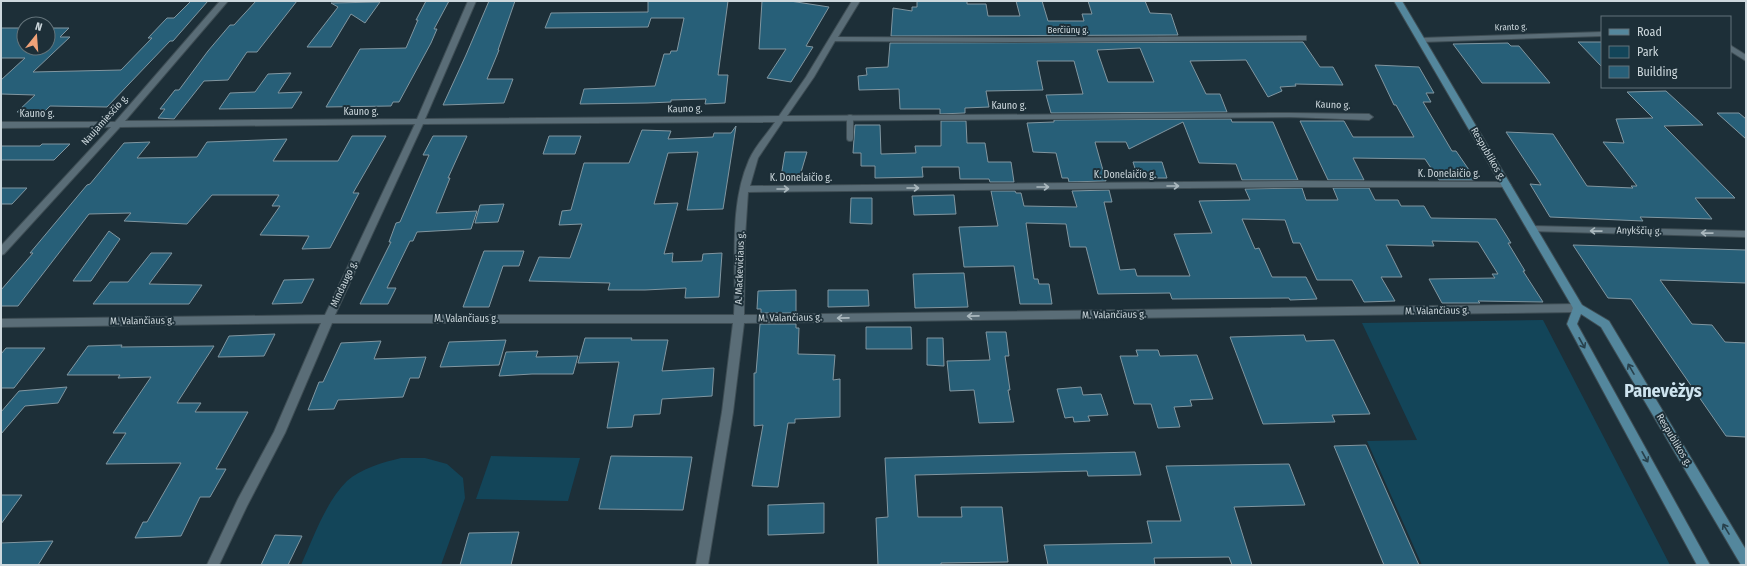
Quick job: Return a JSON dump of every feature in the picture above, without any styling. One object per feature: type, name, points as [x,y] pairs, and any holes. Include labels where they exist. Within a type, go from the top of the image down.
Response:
[{"type":"main road","name":"Respublikos g.","points":[[1398,1],[1578,308],[1605,324],[1746,562]]},
{"type":"main road","points":[[1578,308],[1572,324],[1704,565]]},
{"type":"street","name":"Naujamiesčio g.","points":[[1,252],[117,124],[224,1]]},
{"type":"street","name":"Mindaugo g.","points":[[213,565],[242,503],[279,433],[328,319],[420,122],[472,1]]},
{"type":"street","name":"A. Mackevičiaus g.","points":[[702,565],[723,436],[739,319],[744,189],[748,171],[754,158],[782,119],[856,1]]},
{"type":"street","name":"Kranto g.","points":[[1421,40],[1601,34]]},
{"type":"street","name":"Berčiūnų g.","points":[[833,39],[1022,40],[1303,38]]},
{"type":"street","points":[[1731,47],[1746,59]]},
{"type":"street","name":"Kauno g.","points":[[1,125],[1282,115],[1369,117]]},
{"type":"street","name":"K. Donelaičio g.","points":[[744,189],[1297,184],[1506,186]]},
{"type":"street","name":"Anykščių g.","points":[[1532,228],[1746,234]]},
{"type":"street","name":"M. Valančiaus g.","points":[[1,323],[328,319],[739,319],[1578,308]]},
{"type":"lane","points":[[850,118],[850,138]]},
{"type":"green space","points":[[1543,320],[1670,565],[1422,565],[1367,441],[1417,440],[1362,323]]},
{"type":"green space","points":[[491,456],[580,458],[568,501],[476,499]]},
{"type":"green space","points":[[401,458],[425,458],[447,464],[463,478],[465,498],[441,565],[301,565],[315,532],[332,499],[347,481],[365,470]]},
{"type":"building","points":[[191,1],[208,1],[173,41],[170,41],[107,107],[50,106],[44,112],[17,112],[35,95],[1,94],[1,80],[25,58],[1,58],[1,28],[16,28],[16,56],[50,56],[33,72],[121,70],[152,38],[148,38],[167,18],[174,18]]},
{"type":"building","points":[[256,1],[297,1],[257,52],[247,52],[228,80],[204,81],[174,119],[158,118],[165,109],[160,109],[175,90],[179,90],[208,51],[230,25],[234,25]]},
{"type":"building","points":[[426,1],[449,1],[434,29],[437,29],[431,43],[399,102],[393,102],[391,106],[326,107],[360,49],[406,48],[418,20],[416,20]]},
{"type":"building","points":[[489,1],[515,1],[499,50],[487,79],[513,79],[504,103],[443,105],[466,55]]},
{"type":"building","points":[[648,1],[728,1],[718,75],[728,75],[725,103],[705,104],[706,99],[671,100],[671,102],[647,103],[580,104],[584,89],[655,86],[664,54],[670,54],[671,51],[677,51],[684,18],[651,18],[648,27],[545,28],[551,13],[648,12]]},
{"type":"building","points":[[762,1],[790,1],[829,7],[806,46],[813,47],[791,82],[767,78],[786,49],[759,49]]},
{"type":"building","points":[[917,1],[967,1],[967,4],[986,4],[988,16],[1020,16],[1016,1],[1042,1],[1048,21],[1084,21],[1082,14],[1092,14],[1088,1],[1145,1],[1150,13],[1171,14],[1178,35],[891,36],[893,8],[912,11],[912,7],[917,7]]},
{"type":"building","points":[[380,2],[365,23],[351,14],[331,47],[307,47],[338,7],[331,3]]},
{"type":"building","points":[[56,28],[69,28],[60,37],[70,37],[56,50]]},
{"type":"building","points":[[1303,42],[1320,67],[1333,67],[1343,85],[1295,84],[1296,86],[1280,87],[1282,91],[1268,97],[1246,60],[1190,61],[1206,94],[1220,94],[1227,112],[1051,113],[1046,95],[1083,94],[1074,61],[1037,61],[1043,90],[986,91],[989,107],[965,108],[965,113],[940,114],[940,109],[900,109],[899,89],[859,90],[858,76],[867,75],[866,68],[888,67],[890,43]],"holes":[[[1140,48],[1154,82],[1108,82],[1097,50]]]},
{"type":"building","points":[[1578,42],[1601,42],[1601,66]]},
{"type":"building","points":[[1508,43],[1511,46],[1519,46],[1550,83],[1482,83],[1453,44]]},
{"type":"building","points":[[1375,65],[1419,67],[1434,93],[1426,93],[1431,102],[1423,102],[1452,151],[1456,151],[1476,180],[1439,180],[1425,159],[1353,158],[1364,180],[1328,180],[1300,121],[1344,121],[1353,137],[1414,137],[1396,105],[1394,105]]},
{"type":"building","points":[[291,73],[278,93],[302,92],[292,108],[219,109],[230,93],[255,92],[268,74]]},
{"type":"building","points":[[1666,91],[1703,125],[1664,126],[1735,198],[1695,198],[1712,219],[1640,217],[1643,221],[1550,217],[1530,184],[1541,185],[1506,132],[1553,134],[1587,186],[1633,188],[1631,186],[1637,186],[1603,142],[1624,143],[1616,119],[1653,118],[1627,92]]},
{"type":"building","points":[[1717,113],[1739,113],[1746,119],[1746,139]]},
{"type":"building","points":[[1231,119],[1232,122],[1273,122],[1298,180],[1242,180],[1236,164],[1199,163],[1183,122],[1129,149],[1126,142],[1095,142],[1106,181],[1069,182],[1068,178],[1062,178],[1056,153],[1033,152],[1027,123],[1054,122],[1054,120]]},
{"type":"building","points":[[941,121],[966,121],[967,143],[985,143],[988,162],[1011,162],[1014,182],[990,182],[989,179],[960,179],[959,167],[922,167],[923,177],[875,178],[875,166],[861,166],[861,153],[853,153],[855,125],[880,125],[881,154],[916,153],[915,146],[941,146]]},
{"type":"building","points":[[736,126],[723,209],[687,210],[698,152],[668,153],[654,204],[678,203],[664,254],[673,253],[672,262],[702,261],[703,254],[722,253],[719,297],[685,298],[686,288],[608,290],[610,283],[529,281],[539,257],[570,258],[582,224],[559,225],[562,211],[571,210],[584,163],[629,163],[642,130],[671,131],[668,139],[713,137],[714,133],[731,133]]},
{"type":"building","points":[[352,136],[386,136],[353,193],[359,193],[330,248],[302,249],[309,236],[260,235],[280,206],[272,206],[279,195],[212,195],[187,224],[124,221],[131,213],[89,214],[18,306],[1,306],[1,290],[33,253],[30,253],[124,143],[150,142],[137,158],[197,157],[207,142],[287,139],[273,161],[338,161]]},
{"type":"building","points":[[433,136],[467,136],[448,178],[450,178],[436,213],[477,211],[471,229],[417,232],[413,241],[410,241],[387,288],[396,288],[388,304],[360,304],[391,242],[389,242],[396,223],[400,222],[429,155],[423,155]]},
{"type":"building","points":[[549,136],[581,136],[575,154],[543,154]]},
{"type":"building","points":[[42,144],[70,144],[54,160],[1,160],[1,146],[40,146]]},
{"type":"building","points":[[785,152],[807,152],[799,179],[781,177]]},
{"type":"building","points":[[1133,162],[1162,162],[1167,178],[1138,178]]},
{"type":"building","points":[[1,188],[27,188],[12,204],[1,204]]},
{"type":"building","points":[[1302,188],[1306,200],[1338,200],[1333,188],[1369,188],[1375,200],[1398,200],[1401,206],[1424,206],[1431,218],[1496,219],[1511,243],[1508,243],[1525,271],[1523,271],[1543,302],[1478,301],[1480,303],[1442,303],[1429,279],[1495,278],[1492,274],[1498,274],[1478,242],[1432,241],[1434,246],[1386,245],[1402,277],[1381,277],[1395,301],[1364,302],[1352,280],[1317,280],[1300,243],[1293,243],[1285,220],[1242,219],[1255,249],[1259,248],[1272,277],[1306,277],[1317,299],[1172,299],[1170,293],[1098,294],[1086,247],[1070,247],[1066,224],[1026,223],[1034,279],[1038,279],[1039,284],[1049,284],[1052,304],[1020,304],[1014,266],[964,267],[959,227],[998,226],[991,191],[1015,191],[1016,193],[1021,193],[1024,206],[1077,207],[1072,191],[1109,190],[1112,202],[1104,202],[1120,270],[1135,269],[1137,276],[1190,276],[1174,234],[1212,233],[1199,201],[1250,200],[1245,189]]},
{"type":"building","points":[[954,195],[956,214],[914,215],[912,196]]},
{"type":"building","points":[[851,198],[872,198],[872,224],[850,223]]},
{"type":"building","points":[[504,204],[498,222],[475,223],[480,205]]},
{"type":"building","points":[[109,231],[120,239],[91,281],[73,281]]},
{"type":"building","points":[[1573,245],[1746,250],[1746,283],[1660,280],[1692,324],[1712,325],[1725,342],[1746,343],[1746,437],[1726,436],[1631,299],[1608,298]]},
{"type":"building","points":[[484,251],[524,251],[519,266],[503,266],[489,307],[463,307]]},
{"type":"building","points":[[151,253],[172,253],[149,284],[202,285],[189,304],[93,304],[110,282],[128,282]]},
{"type":"building","points":[[964,273],[968,307],[915,308],[913,274]]},
{"type":"building","points":[[314,279],[302,303],[272,304],[284,280]]},
{"type":"building","points":[[796,290],[796,313],[761,313],[761,309],[757,309],[758,291]]},
{"type":"building","points":[[828,290],[868,290],[869,306],[828,307]]},
{"type":"building","points":[[760,324],[796,324],[796,328],[799,328],[798,354],[835,355],[833,380],[840,379],[840,417],[795,419],[795,423],[788,423],[778,487],[752,486],[763,425],[754,426],[754,373],[756,373]]},
{"type":"building","points":[[866,327],[911,327],[912,349],[866,349]]},
{"type":"building","points":[[986,332],[1006,332],[1009,356],[1005,356],[1010,390],[1008,390],[1014,422],[979,423],[974,390],[950,391],[947,361],[990,360]]},
{"type":"building","points":[[275,334],[264,356],[218,357],[229,336]]},
{"type":"building","points":[[1304,335],[1306,341],[1334,340],[1370,414],[1332,415],[1335,422],[1263,424],[1230,337]]},
{"type":"building","points":[[585,338],[668,340],[662,371],[714,368],[712,396],[662,399],[660,414],[634,415],[632,427],[607,428],[619,362],[578,363]]},
{"type":"building","points":[[927,338],[943,338],[944,366],[927,365]]},
{"type":"building","points":[[506,340],[499,365],[440,367],[449,342]]},
{"type":"building","points":[[381,341],[374,359],[426,357],[419,378],[410,378],[403,397],[338,400],[334,409],[308,410],[319,382],[323,382],[341,343]]},
{"type":"building","points":[[122,345],[121,347],[214,346],[177,403],[201,403],[195,412],[248,412],[216,469],[226,469],[210,497],[200,497],[181,536],[135,538],[143,522],[147,522],[181,463],[106,464],[126,433],[113,433],[151,377],[118,378],[120,375],[67,375],[88,346]]},
{"type":"building","points":[[6,348],[45,348],[14,388],[1,388],[1,354]]},
{"type":"building","points":[[1136,350],[1158,350],[1160,356],[1197,355],[1213,399],[1190,400],[1192,406],[1174,407],[1180,427],[1158,428],[1151,404],[1134,404],[1120,356],[1138,356]]},
{"type":"building","points":[[538,351],[536,357],[578,356],[573,374],[499,376],[506,352]]},
{"type":"building","points":[[67,387],[58,403],[25,406],[1,434],[1,412],[19,391]]},
{"type":"building","points":[[1081,387],[1083,395],[1101,394],[1108,415],[1088,416],[1090,421],[1074,422],[1073,417],[1065,418],[1057,389]]},
{"type":"building","points":[[1366,445],[1419,565],[1384,565],[1334,446]]},
{"type":"building","points":[[1135,452],[1141,475],[1088,476],[1087,471],[915,475],[918,517],[962,517],[961,507],[1002,507],[1008,562],[941,563],[941,565],[878,565],[876,518],[888,517],[885,458]]},
{"type":"building","points":[[611,456],[692,457],[683,510],[599,509]]},
{"type":"building","points":[[1289,464],[1305,505],[1234,507],[1252,565],[1232,565],[1229,557],[1154,558],[1155,565],[1048,565],[1044,545],[1152,543],[1147,521],[1181,521],[1166,466]]},
{"type":"building","points":[[1,495],[22,495],[1,524]]},
{"type":"building","points":[[824,503],[824,533],[768,535],[768,505]]},
{"type":"building","points":[[519,532],[511,565],[460,565],[469,533]]},
{"type":"building","points":[[275,535],[302,536],[288,565],[261,565]]},
{"type":"building","points":[[53,541],[38,565],[1,565],[1,543]]},
{"type":"district","name":"Panevėžys","points":[[1663,391]]}]
